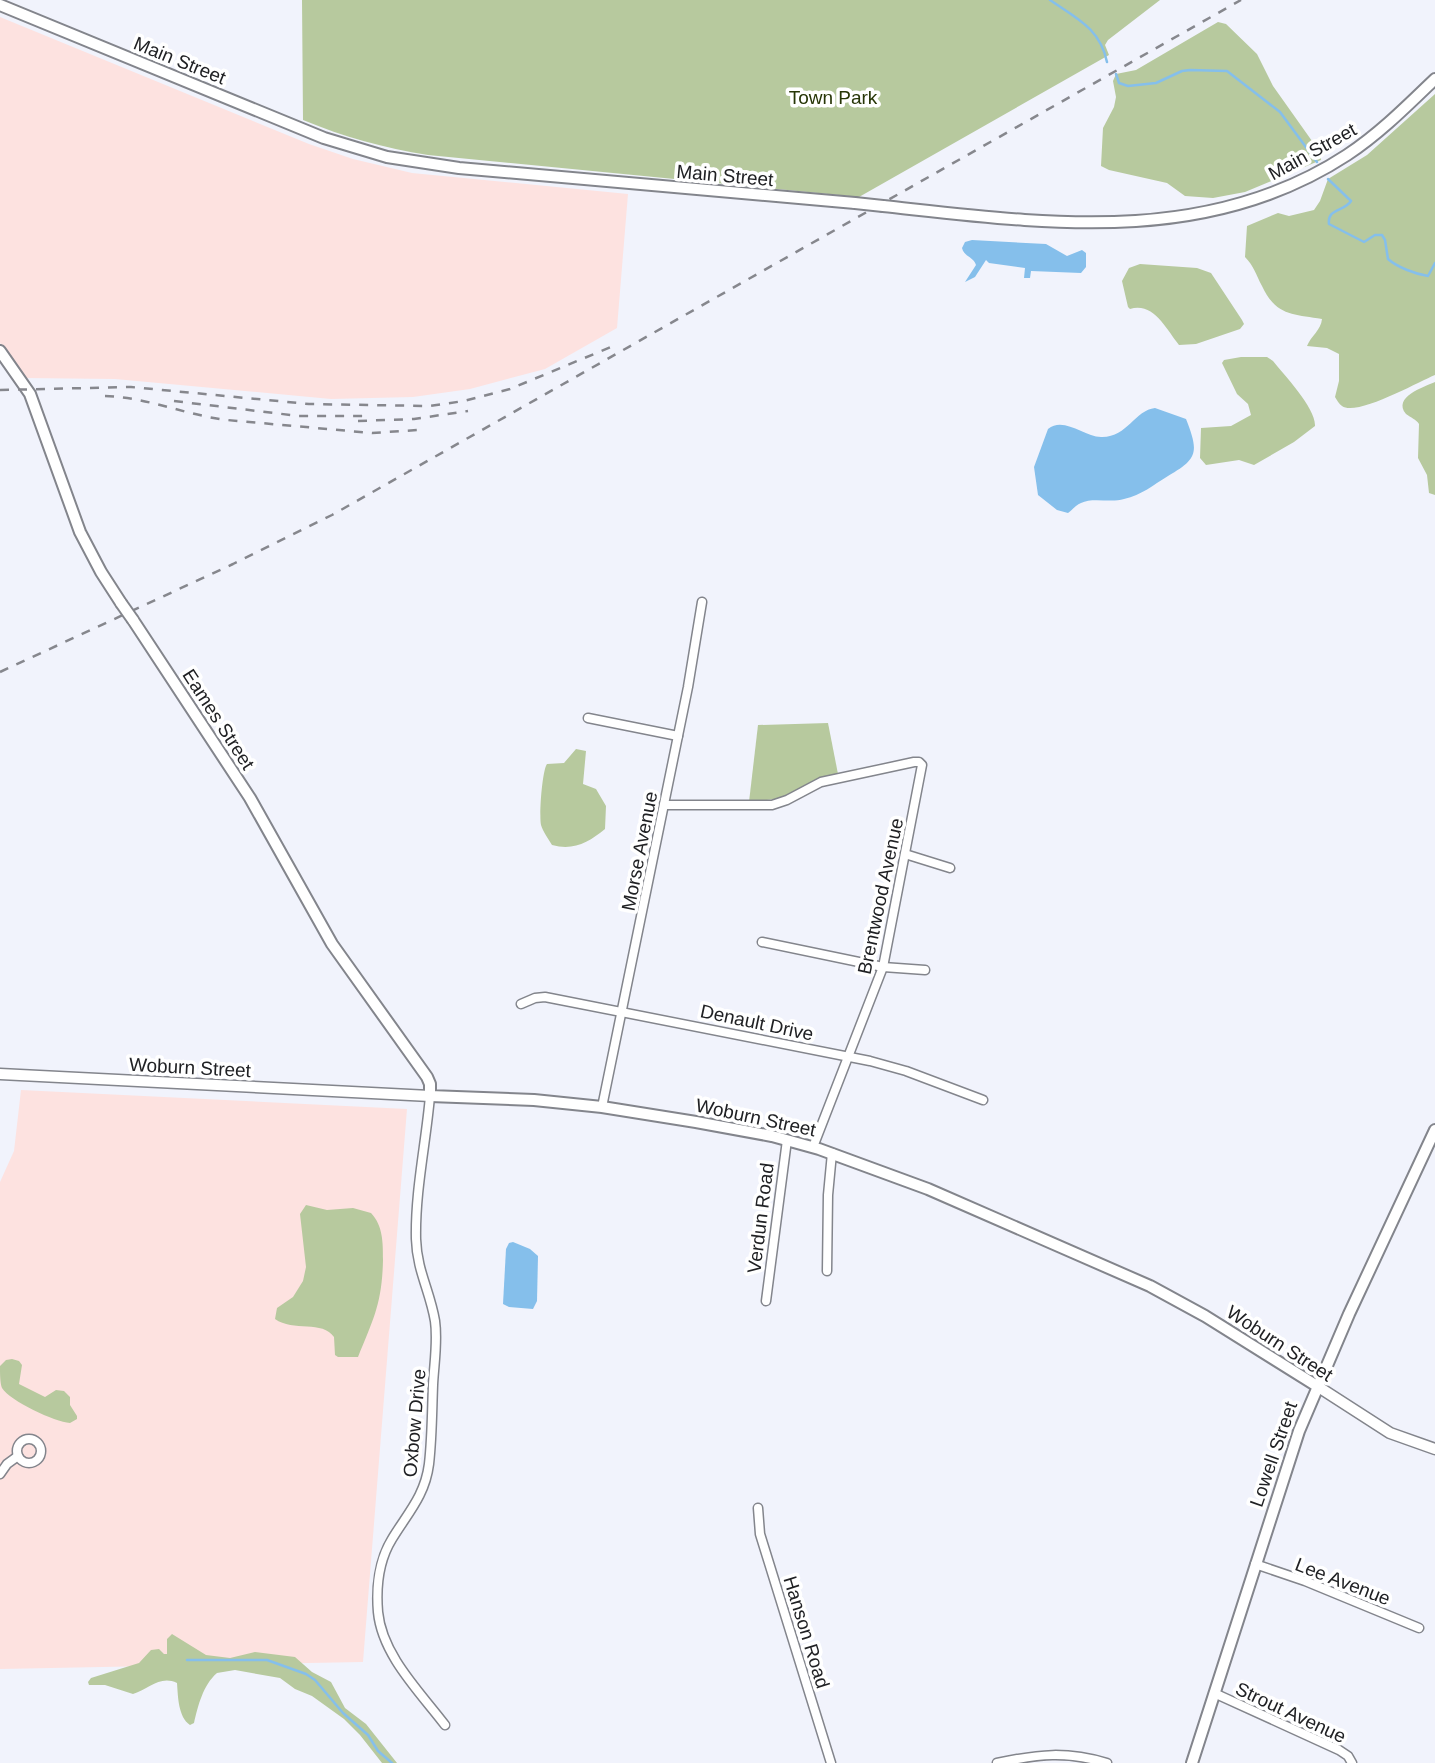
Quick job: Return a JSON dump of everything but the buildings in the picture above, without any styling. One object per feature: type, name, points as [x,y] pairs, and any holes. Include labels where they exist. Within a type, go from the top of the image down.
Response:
[{"type":"main road","name":"Main Street","points":[[0,5],[324,138],[387,157],[459,168],[1075,223],[1139,221],[1209,213],[1268,196],[1332,164],[1377,133],[1435,79]]},
{"type":"main road","name":"Eames Street","points":[[0,351],[22,380],[35,405],[80,532],[101,572],[240,783],[332,944],[427,1076],[430,1084],[429,1096]]},
{"type":"main road","name":"Woburn Street","points":[[429,1096],[534,1100],[602,1107],[787,1140],[832,1153],[928,1189],[1150,1286],[1205,1316],[1317,1387]]},
{"type":"main road","name":"Lowell Street","points":[[1192,1763],[1299,1431],[1435,1130]]},
{"type":"street","name":"Morse Avenue","points":[[602,1107],[696,645],[702,601]]},
{"type":"street","points":[[588,718],[678,736]]},
{"type":"street","name":"Brentwood Avenue","points":[[664,805],[772,805],[821,782],[914,762],[919,762],[922,766],[883,967],[813,1147]]},
{"type":"street","points":[[905,854],[950,868]]},
{"type":"street","points":[[762,942],[883,967],[925,970]]},
{"type":"street","name":"Denault Drive","points":[[521,1004],[541,997],[849,1056],[895,1067],[983,1100]]},
{"type":"street","name":"Woburn Street","points":[[0,1074],[429,1096]]},
{"type":"street","name":"Oxbow Drive","points":[[429,1096],[416,1222],[419,1268],[433,1312],[436,1335],[429,1459],[422,1493],[384,1556],[378,1594],[380,1620],[390,1649],[445,1725]]},
{"type":"street","name":"Verdun Road","points":[[766,1301],[787,1140]]},
{"type":"street","points":[[827,1271],[828,1195],[832,1153]]},
{"type":"street","name":"Woburn Street","points":[[1317,1387],[1390,1433],[1435,1449]]},
{"type":"street","points":[[0,1474],[7,1464],[18,1456]]},
{"type":"street","name":"Hanson Road","points":[[758,1508],[760,1534],[831,1763]]},
{"type":"street","name":"Lee Avenue","points":[[1255,1564],[1305,1581],[1419,1628]]},
{"type":"street","name":"Strout Avenue","points":[[1214,1693],[1339,1750],[1349,1757],[1352,1763]]},
{"type":"street","points":[[997,1763],[1058,1753],[1107,1763]]},
{"type":"shaded area","points":[[0,17],[309,144],[353,159],[412,173],[628,194],[617,328],[545,369],[470,389],[413,397],[331,399],[115,379],[24,378],[0,343]]},
{"type":"shaded area","points":[[21,1090],[407,1109],[363,1662],[0,1669],[0,1182],[14,1151]]},
{"type":"green space","name":"Town Park","points":[[302,0],[1160,0],[1108,40],[1105,45],[1109,55],[859,197],[428,155],[334,132],[303,120]]},
{"type":"green space","points":[[1218,22],[1226,24],[1257,54],[1273,86],[1312,141],[1321,155],[1321,160],[1245,192],[1213,198],[1185,196],[1167,183],[1101,166],[1103,128],[1114,107],[1116,97],[1113,81],[1116,74],[1136,70]]},
{"type":"green space","points":[[1435,94],[1435,375],[1373,403],[1349,408],[1341,405],[1335,397],[1339,381],[1339,354],[1327,348],[1307,346],[1322,319],[1286,312],[1267,296],[1245,257],[1247,226],[1278,213],[1289,216],[1314,210],[1328,179],[1367,155]]},
{"type":"green space","points":[[1140,264],[1197,268],[1211,273],[1244,324],[1240,329],[1196,344],[1179,345],[1153,313],[1146,309],[1128,307],[1122,281],[1129,268]]},
{"type":"green space","points":[[1267,357],[1273,361],[1305,401],[1315,426],[1294,442],[1254,465],[1239,460],[1206,465],[1200,458],[1201,428],[1231,426],[1251,415],[1248,404],[1237,394],[1222,363],[1224,360]]},
{"type":"green space","points":[[1435,382],[1435,495],[1429,493],[1427,475],[1418,458],[1419,424],[1406,414],[1403,403],[1411,393]]},
{"type":"green space","points":[[828,723],[838,774],[785,798],[749,802],[758,725]]},
{"type":"green space","points":[[576,749],[586,751],[583,784],[596,789],[606,806],[605,829],[581,844],[560,847],[552,845],[540,820],[545,768],[547,764],[564,763]]},
{"type":"green space","points":[[306,1205],[327,1210],[353,1208],[371,1213],[380,1229],[383,1253],[381,1288],[373,1321],[358,1357],[335,1355],[334,1337],[323,1329],[290,1325],[275,1319],[277,1308],[293,1297],[303,1281],[306,1267],[300,1214]]},
{"type":"green space","points":[[12,1359],[22,1365],[19,1384],[45,1397],[56,1390],[64,1391],[70,1397],[70,1405],[77,1419],[70,1423],[54,1419],[23,1405],[7,1393],[1,1386],[0,1366],[6,1360]]},
{"type":"green space","points":[[172,1634],[206,1655],[230,1658],[255,1652],[295,1657],[312,1672],[331,1682],[345,1708],[366,1724],[397,1763],[382,1763],[344,1719],[312,1696],[295,1689],[280,1678],[235,1670],[217,1673],[205,1690],[194,1723],[190,1725],[181,1712],[177,1683],[160,1682],[133,1694],[105,1685],[89,1685],[91,1678],[139,1663],[151,1650],[159,1649],[167,1654],[167,1639]]},
{"type":"water","points":[[972,240],[1046,244],[1067,256],[1082,250],[1086,253],[1086,267],[1081,273],[1031,271],[1030,278],[1024,278],[1025,268],[989,263],[986,260],[975,277],[965,282],[976,265],[962,248],[965,242]]},
{"type":"water","points":[[1155,408],[1186,419],[1194,447],[1193,454],[1185,465],[1136,495],[1119,500],[1085,501],[1068,513],[1057,510],[1038,495],[1034,467],[1048,429],[1061,425],[1094,436],[1110,436]]},
{"type":"water","points":[[509,1243],[530,1249],[538,1256],[537,1301],[533,1309],[503,1304],[506,1249]]},
{"type":"waterway","points":[[1050,0],[1093,32],[1104,50],[1107,62]]},
{"type":"waterway","points":[[1116,74],[1119,83],[1128,86],[1156,83],[1182,71],[1227,71],[1280,112],[1317,162]]},
{"type":"waterway","points":[[1328,179],[1351,201],[1331,215],[1329,224],[1364,242],[1375,235],[1382,235],[1388,259],[1412,272],[1428,276],[1435,263]]},
{"type":"waterway","points":[[187,1660],[267,1660],[306,1674],[315,1680],[343,1713],[368,1735],[378,1751],[392,1763]]},
{"type":"railway","points":[[0,672],[332,515],[1241,0]]},
{"type":"railway","points":[[0,390],[131,387],[309,404],[429,406],[464,401],[510,389],[618,344]]},
{"type":"railway","points":[[105,396],[136,399],[227,420],[372,433],[418,430]]},
{"type":"railway","points":[[174,401],[299,416],[369,416]]},
{"type":"railway","points":[[358,421],[414,419],[468,411]]}]
